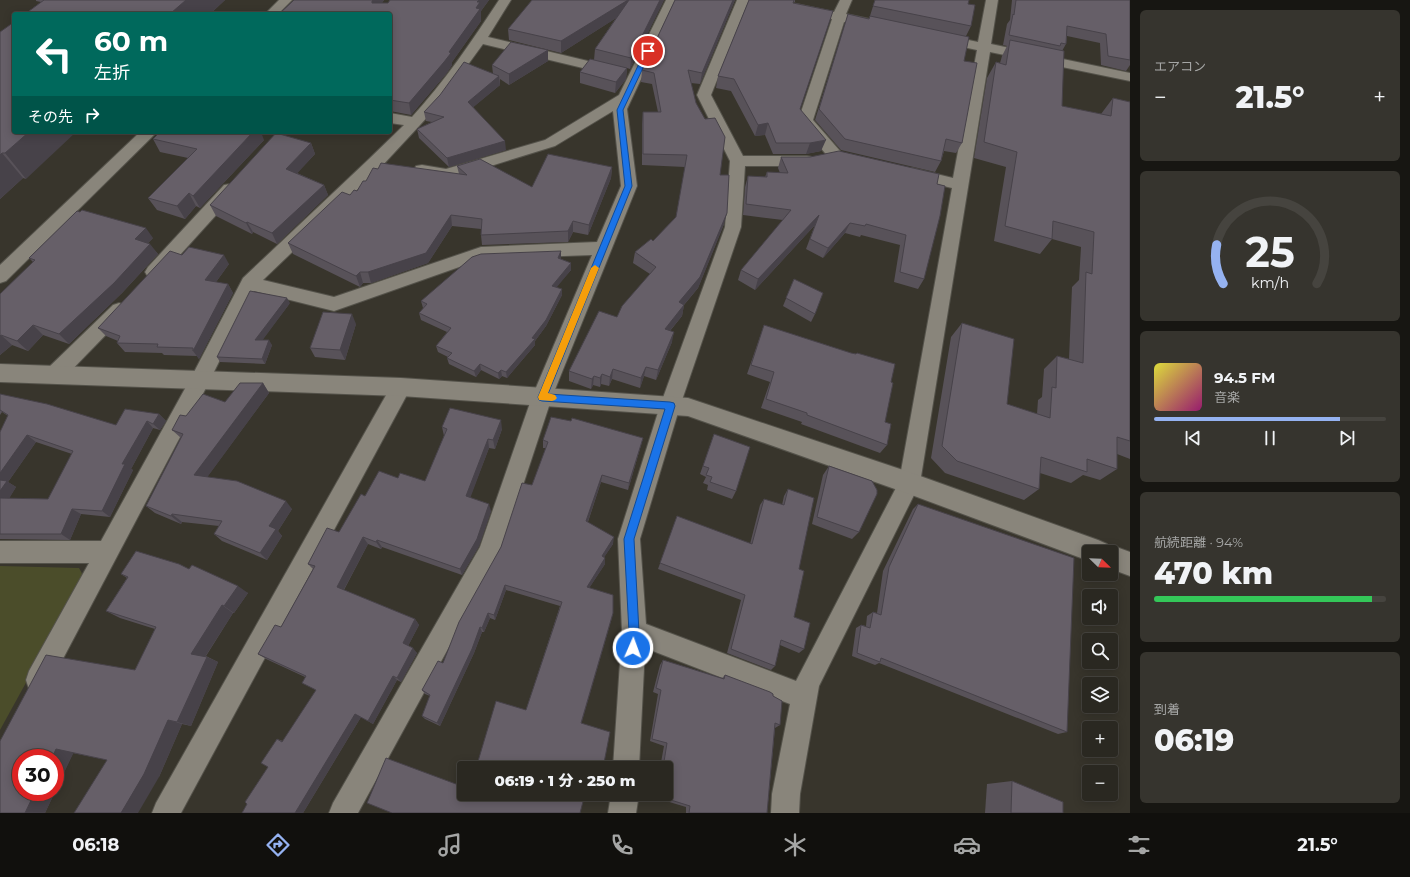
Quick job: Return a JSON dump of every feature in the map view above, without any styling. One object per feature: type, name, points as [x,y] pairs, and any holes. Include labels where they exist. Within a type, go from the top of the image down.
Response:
[{"type":"street","points":[[273,12],[286,0]]},
{"type":"street","points":[[30,696],[200,380],[249,283],[375,163],[435,100],[480,39],[505,0]]},
{"type":"street","points":[[343,813],[490,552],[542,397],[629,186],[620,110],[672,0]]},
{"type":"street","points":[[626,761],[634,632],[629,539],[670,406],[733,227],[738,162],[704,95],[743,0]]},
{"type":"street","points":[[760,0],[884,26]]},
{"type":"street","points":[[738,162],[806,161],[842,156],[805,121],[838,16],[846,0]]},
{"type":"street","points":[[785,813],[786,794],[807,684],[909,483],[992,0]]},
{"type":"street","points":[[931,36],[1130,77]]},
{"type":"street","points":[[480,39],[636,76]]},
{"type":"street","points":[[406,168],[446,174],[550,143],[625,98]]},
{"type":"street","points":[[392,118],[415,122]]},
{"type":"street","points":[[0,276],[147,134]]},
{"type":"street","points":[[375,163],[390,166]]},
{"type":"street","points":[[901,171],[960,185]]},
{"type":"street","points":[[145,282],[239,178]]},
{"type":"street","points":[[249,283],[334,304],[481,253],[603,248]]},
{"type":"street","points":[[54,375],[129,299]]},
{"type":"street","points":[[0,373],[401,387],[688,407],[909,483],[1082,546]]},
{"type":"street","points":[[166,813],[401,387]]},
{"type":"street","points":[[0,552],[108,552]]},
{"type":"street","points":[[1118,560],[1130,564]]},
{"type":"street","points":[[634,632],[804,697]]},
{"type":"street","points":[[622,813],[624,801]]},
{"type":"green space","points":[[0,566],[79,568],[84,577],[0,730]]},
{"type":"building","points":[[44,0],[186,0],[172,12],[28,12]]},
{"type":"building","points":[[294,0],[373,0],[372,3],[388,3],[390,0],[479,0],[477,2],[480,2],[476,8],[480,9],[449,52],[451,53],[409,103],[392,100],[392,12],[281,12]]},
{"type":"building","points":[[532,0],[628,0],[561,41],[508,29]]},
{"type":"building","points":[[629,0],[660,0],[631,58],[595,49]]},
{"type":"building","points":[[675,0],[733,0],[702,73],[688,70],[696,103],[705,119],[715,118],[725,137],[720,175],[729,175],[727,213],[700,277],[679,302],[684,305],[665,329],[674,332],[658,370],[646,367],[641,378],[613,369],[610,377],[602,374],[600,378],[594,376],[592,379],[569,371],[599,311],[617,317],[622,306],[656,267],[635,252],[651,239],[653,241],[676,217],[687,155],[643,154],[643,112],[661,112],[654,73],[642,70]]},
{"type":"building","points":[[749,0],[794,0],[793,3],[833,11],[800,109],[826,140],[810,143],[776,143],[768,123],[758,125],[734,79],[718,76]]},
{"type":"building","points":[[875,0],[969,0],[968,4],[975,5],[971,26],[873,6]]},
{"type":"building","points":[[1016,0],[1130,0],[1130,60],[1108,56],[1106,34],[1067,26],[1066,44],[1061,43],[1060,46],[1009,35]]},
{"type":"building","points":[[848,14],[869,19],[870,16],[969,37],[964,61],[977,63],[962,143],[946,139],[941,161],[845,139],[819,109]]},
{"type":"building","points":[[12,23],[12,134],[27,134],[5,153],[0,155],[0,32]]},
{"type":"building","points":[[1010,40],[1064,51],[1062,106],[1111,116],[1113,98],[1130,102],[1130,441],[1117,437],[1117,469],[1087,459],[1087,472],[1041,457],[1039,489],[957,461],[942,446],[962,323],[1014,339],[1007,404],[1050,418],[1052,387],[1056,388],[1057,356],[1083,363],[1086,272],[1092,274],[1094,232],[1053,221],[1052,239],[1005,226],[1017,152],[984,142],[996,62],[1006,65]]},
{"type":"building","points":[[511,42],[548,50],[509,74],[492,65]]},
{"type":"building","points":[[590,59],[627,68],[616,82],[580,72]]},
{"type":"building","points":[[464,62],[499,76],[468,102],[505,141],[447,158],[417,129],[444,117],[424,112],[440,95]]},
{"type":"building","points":[[158,134],[251,134],[193,196],[189,193],[177,206],[148,198],[197,149],[153,139]]},
{"type":"building","points":[[275,134],[311,143],[286,169],[324,185],[272,233],[247,222],[246,223],[210,205]]},
{"type":"building","points":[[839,151],[939,174],[937,184],[945,186],[940,216],[924,279],[900,272],[906,235],[866,224],[865,226],[850,223],[828,248],[810,239],[819,215],[758,279],[741,270],[791,210],[746,204],[748,176],[767,177],[767,172],[788,173],[781,157],[810,157]]},
{"type":"building","points":[[548,154],[612,167],[589,225],[573,221],[568,231],[481,235],[482,219],[451,215],[426,253],[368,272],[360,272],[356,276],[288,243],[342,192],[350,195],[354,190],[357,191],[363,181],[366,181],[373,168],[378,169],[381,163],[467,175],[457,166],[480,159],[532,187]]},
{"type":"building","points":[[82,210],[146,228],[135,239],[150,244],[114,283],[59,334],[33,325],[17,341],[1,335],[0,336],[0,294],[35,260],[29,258],[77,211],[80,212]]},
{"type":"building","points":[[189,247],[224,255],[205,280],[228,284],[193,351],[193,348],[157,347],[158,344],[117,343],[120,336],[98,328],[170,251],[182,255]]},
{"type":"building","points":[[561,251],[558,258],[571,263],[552,286],[562,289],[546,320],[532,338],[535,339],[506,372],[501,370],[498,373],[480,364],[474,371],[447,358],[452,353],[436,346],[451,328],[419,313],[427,304],[421,301],[472,257],[481,254]]},
{"type":"building","points":[[794,279],[823,293],[815,314],[786,298]]},
{"type":"building","points":[[250,291],[287,298],[255,340],[269,340],[262,359],[217,357]]},
{"type":"building","points":[[323,312],[352,314],[340,350],[310,348]]},
{"type":"building","points":[[764,325],[851,353],[857,353],[895,364],[891,382],[893,383],[885,422],[891,424],[887,445],[807,415],[807,413],[766,399],[774,372],[751,365]]},
{"type":"building","points":[[240,383],[263,383],[194,475],[237,481],[286,501],[269,526],[276,529],[260,553],[214,534],[222,521],[172,514],[171,516],[146,506],[183,434],[172,430],[180,415],[186,416],[203,394],[225,402]]},
{"type":"building","points":[[0,394],[47,404],[116,425],[125,409],[159,414],[153,424],[147,421],[122,464],[125,464],[102,511],[72,509],[61,534],[0,534],[0,498],[48,499],[73,451],[27,435],[0,473],[0,432],[8,415],[0,410]]},
{"type":"building","points":[[450,408],[501,420],[493,440],[488,439],[466,496],[489,504],[477,539],[460,569],[377,540],[376,542],[363,537],[337,587],[415,619],[403,643],[413,648],[397,678],[393,676],[368,721],[355,714],[295,813],[242,813],[247,804],[245,802],[268,767],[261,763],[277,739],[282,742],[316,690],[302,683],[306,676],[258,654],[275,625],[281,627],[315,566],[308,564],[327,528],[339,532],[361,494],[365,496],[379,471],[398,478],[400,473],[425,481],[447,429],[442,427]]},
{"type":"building","points":[[551,417],[571,421],[572,418],[643,438],[629,483],[602,475],[586,521],[614,537],[602,556],[605,558],[587,587],[613,595],[613,613],[581,723],[610,732],[604,761],[478,761],[496,701],[526,710],[562,602],[505,585],[494,615],[488,613],[482,628],[480,627],[472,649],[437,723],[422,716],[430,695],[422,690],[438,661],[443,663],[459,622],[501,547],[522,483],[532,485],[548,442],[543,440]]},
{"type":"building","points":[[714,434],[750,447],[736,491],[710,482],[712,477],[706,475],[709,468],[703,466]]},
{"type":"building","points":[[829,466],[872,481],[877,490],[877,494],[859,532],[817,517]]},
{"type":"building","points":[[0,480],[7,481],[0,491]]},
{"type":"building","points":[[788,489],[814,498],[799,569],[804,571],[794,617],[810,623],[804,649],[781,640],[775,666],[731,649],[745,595],[660,563],[677,516],[752,544],[764,499],[784,505]]},
{"type":"building","points":[[918,504],[1074,558],[1067,732],[881,658],[880,662],[857,653],[861,625],[870,628],[873,612],[881,615],[889,567]]},
{"type":"building","points":[[136,551],[179,564],[189,569],[192,565],[238,586],[224,606],[222,605],[191,654],[207,657],[177,722],[168,720],[144,774],[121,813],[74,813],[107,760],[64,751],[64,749],[12,749],[12,801],[31,801],[25,813],[0,813],[0,741],[46,655],[135,670],[156,627],[106,611],[128,577],[121,574]]},
{"type":"building","points":[[663,660],[724,679],[725,675],[770,692],[773,696],[782,701],[780,725],[775,723],[767,813],[689,813],[690,806],[673,801],[673,761],[664,761],[667,743],[652,739],[661,690],[656,688]]},
{"type":"building","points":[[386,758],[457,784],[457,801],[583,801],[580,813],[392,813],[367,803]]},
{"type":"building","points":[[1012,781],[1063,802],[1063,813],[1011,813]]},
{"type":"slow traffic","points":[[552,398],[542,397],[595,268]]},
{"type":"route","points":[[633,648],[634,632],[629,539],[670,406],[542,397],[629,186],[620,110],[648,51]]}]
